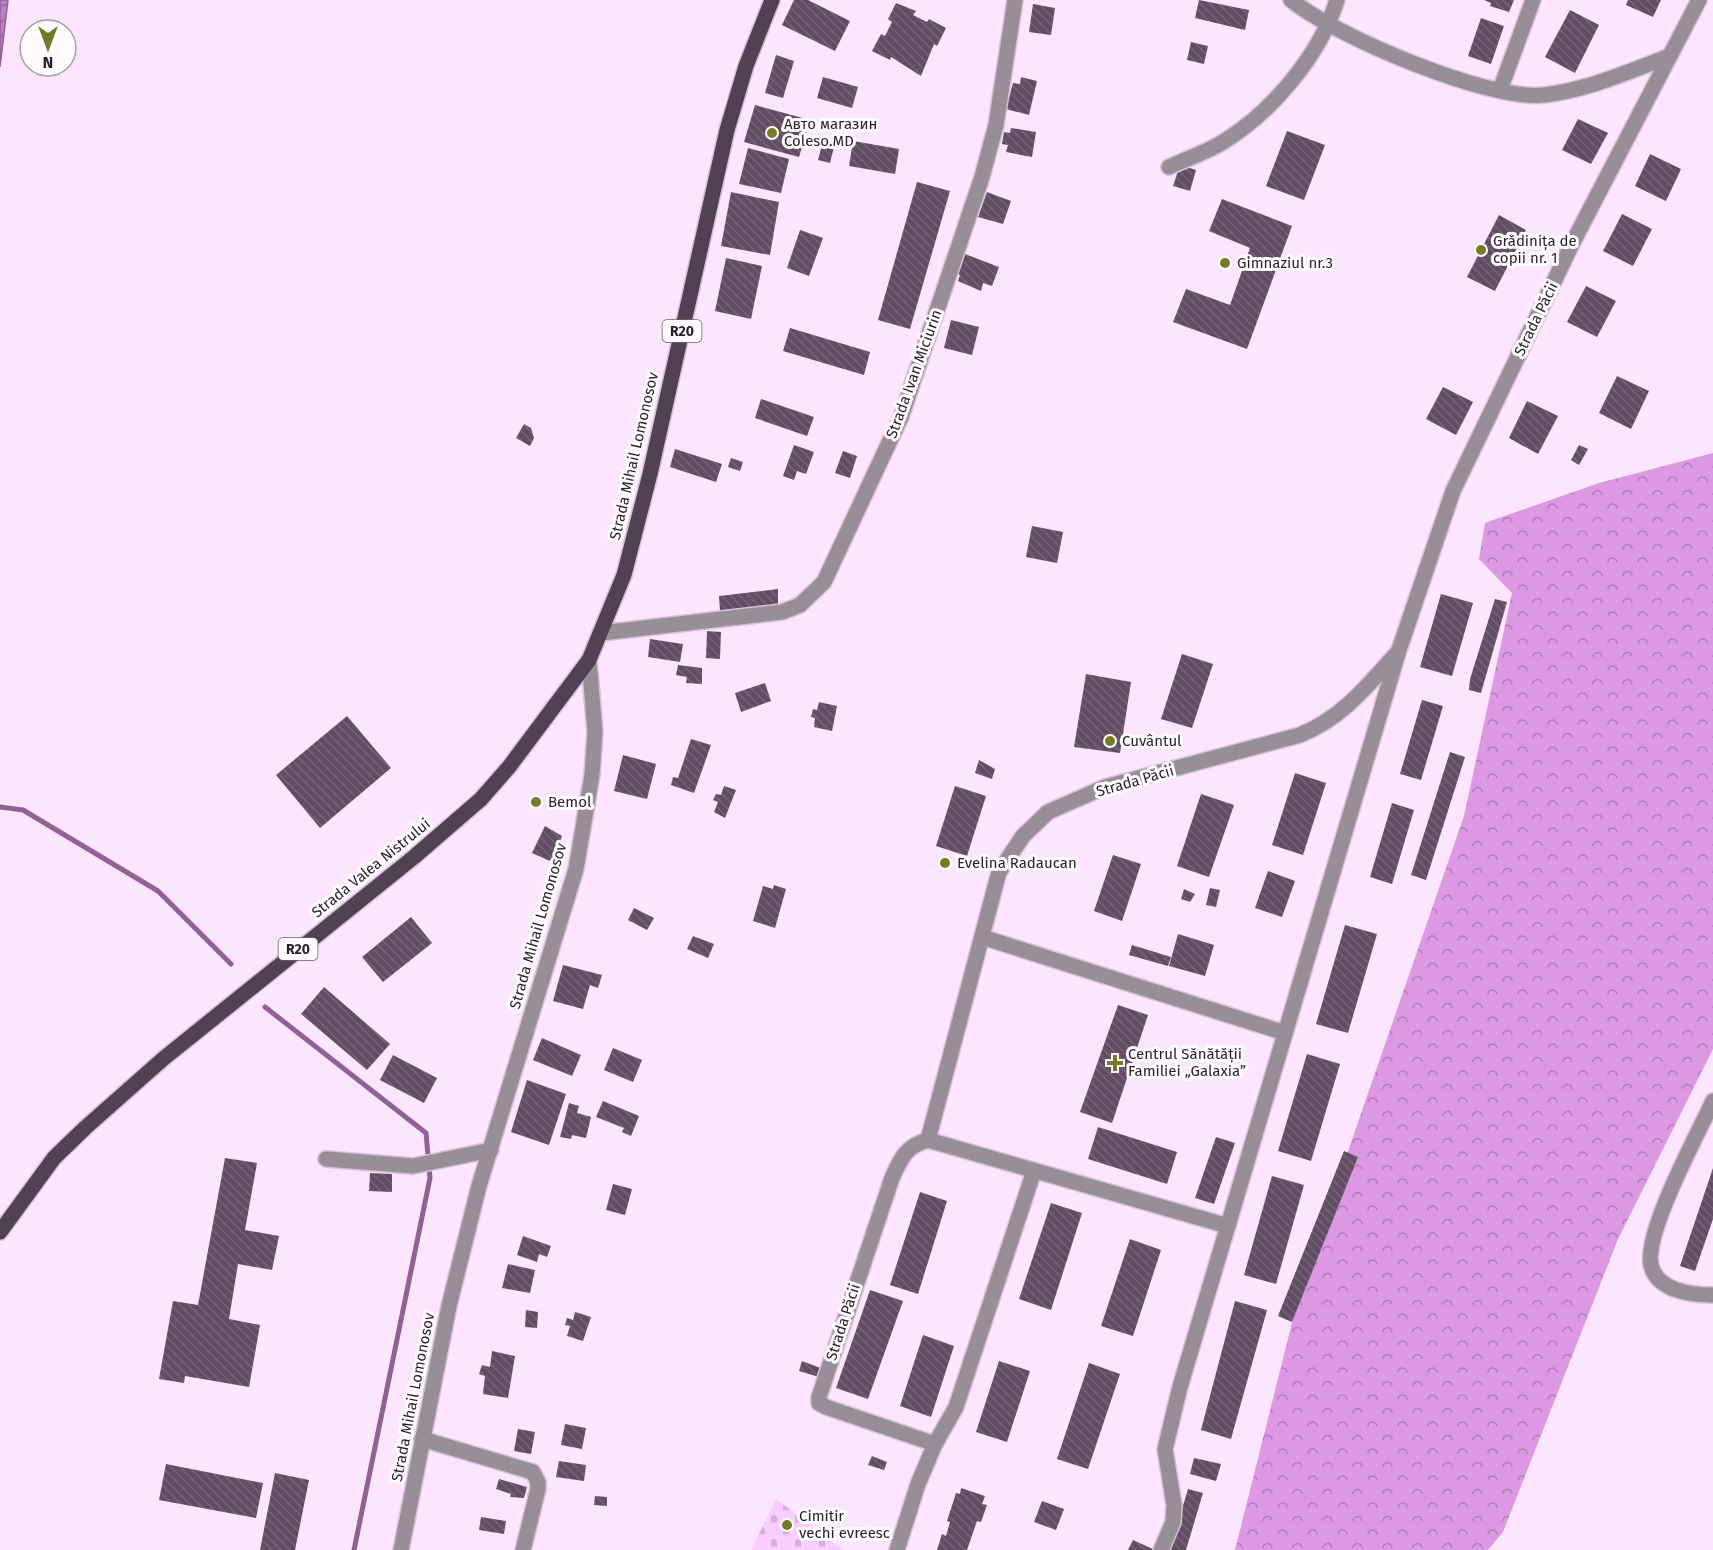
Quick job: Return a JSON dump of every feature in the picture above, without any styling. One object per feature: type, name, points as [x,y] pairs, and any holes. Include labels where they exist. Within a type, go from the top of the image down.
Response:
[{"type":"main road","name":"Strada Mihail Lomonosov","points":[[589,660],[624,576],[650,474],[727,130],[746,66],[772,0]]},
{"type":"main road","name":"Strada Valea Nistrului","points":[[0,1232],[54,1158],[85,1128],[172,1052],[414,857],[481,799],[509,767],[589,660]]},
{"type":"street","name":"Strada Ivan Miciurin","points":[[601,633],[782,612],[800,605],[824,582],[901,417],[982,177],[996,125],[1015,0]]},
{"type":"street","points":[[1291,0],[1328,26],[1442,75],[1500,90],[1542,95],[1569,90],[1611,78],[1670,56]]},
{"type":"street","points":[[1168,167],[1224,142],[1282,95],[1328,26],[1337,0]]},
{"type":"street","points":[[1500,90],[1533,0]]},
{"type":"street","name":"Strada Păcii","points":[[1161,1550],[1174,1514],[1165,1449],[1180,1387],[1400,650],[1454,491],[1573,242],[1699,0]]},
{"type":"street","name":"Strada Păcii","points":[[935,1444],[826,1407],[819,1402],[819,1397],[902,1154],[915,1144],[928,1140],[999,872],[1023,836],[1048,812],[1105,788],[1300,735],[1321,726],[1353,703],[1400,650]]},
{"type":"street","name":"Strada Mihail Lomonosov","points":[[401,1550],[452,1295],[490,1150],[576,869],[592,775],[595,732],[589,660]]},
{"type":"street","points":[[982,937],[1285,1033]]},
{"type":"street","points":[[1713,1101],[1661,1213],[1651,1257],[1651,1266],[1659,1278],[1672,1289],[1713,1295]]},
{"type":"street","points":[[928,1140],[1228,1226]]},
{"type":"street","points":[[326,1160],[413,1166],[490,1150]]},
{"type":"street","points":[[897,1550],[918,1484],[935,1444],[956,1407],[1034,1171]]},
{"type":"street","points":[[422,1439],[533,1472],[538,1482],[538,1489],[523,1550]]},
{"type":"green space","points":[[1713,453],[1713,1049],[1618,1239],[1503,1532],[1488,1550],[1235,1550],[1301,1287],[1464,816],[1512,593],[1479,559],[1485,523],[1599,483]]},
{"type":"green space","name":"Cimitir vechi evreesc","points":[[776,1499],[844,1550],[751,1550]]},
{"type":"water","points":[[0,0],[8,0],[0,67]]},
{"type":"building","points":[[794,0],[808,0],[850,21],[835,51],[782,25]]},
{"type":"building","points":[[1199,0],[1249,10],[1245,30],[1195,18]]},
{"type":"building","points":[[1484,0],[1514,0],[1509,12],[1490,6],[1491,3]]},
{"type":"building","points":[[1628,0],[1661,0],[1653,17],[1626,5]]},
{"type":"building","points":[[896,3],[916,11],[913,15],[927,22],[929,19],[946,28],[937,46],[934,44],[921,76],[891,57],[890,60],[872,51],[881,34],[885,36],[892,22],[888,19]]},
{"type":"building","points":[[1033,4],[1055,8],[1051,35],[1029,32]]},
{"type":"building","points":[[1570,10],[1599,25],[1575,73],[1545,57]]},
{"type":"building","points":[[1481,18],[1504,26],[1491,64],[1468,56]]},
{"type":"building","points":[[1191,42],[1208,46],[1204,64],[1187,60]]},
{"type":"building","points":[[776,55],[794,61],[783,98],[765,93]]},
{"type":"building","points":[[823,77],[858,87],[852,108],[817,98]]},
{"type":"building","points":[[1021,77],[1037,81],[1029,115],[1006,109],[1013,83],[1020,84]]},
{"type":"building","points":[[755,105],[810,120],[799,157],[744,142]]},
{"type":"building","points":[[1578,119],[1608,133],[1591,164],[1562,150]]},
{"type":"building","points":[[1011,128],[1036,132],[1032,157],[1006,152],[1008,145],[1002,144],[1004,132],[1010,133]]},
{"type":"building","points":[[1287,131],[1325,145],[1304,200],[1266,186]]},
{"type":"building","points":[[853,141],[899,149],[895,174],[849,166]]},
{"type":"building","points":[[822,145],[834,147],[830,163],[818,160]]},
{"type":"building","points":[[748,148],[789,159],[781,193],[739,184]]},
{"type":"building","points":[[1650,154],[1681,169],[1666,201],[1635,186]]},
{"type":"building","points":[[1180,165],[1196,170],[1190,191],[1173,186]]},
{"type":"building","points":[[917,182],[950,191],[910,329],[878,320]]},
{"type":"building","points":[[731,192],[779,202],[770,255],[721,246]]},
{"type":"building","points":[[987,192],[1011,201],[1003,224],[978,217]]},
{"type":"building","points":[[1222,199],[1292,226],[1247,349],[1173,322],[1186,289],[1230,305],[1250,248],[1209,231]]},
{"type":"building","points":[[1622,214],[1652,229],[1633,266],[1603,251]]},
{"type":"building","points":[[1499,215],[1526,230],[1495,291],[1467,277]]},
{"type":"building","points":[[800,230],[823,238],[809,276],[787,268]]},
{"type":"building","points":[[965,254],[999,267],[992,286],[983,283],[981,291],[958,281],[960,275],[957,274]]},
{"type":"building","points":[[726,258],[762,266],[751,319],[715,311]]},
{"type":"building","points":[[1586,286],[1616,301],[1597,337],[1567,322]]},
{"type":"building","points":[[951,320],[979,327],[972,355],[944,348]]},
{"type":"building","points":[[790,328],[870,352],[864,375],[783,351]]},
{"type":"building","points":[[1617,376],[1649,391],[1631,429],[1599,413]]},
{"type":"building","points":[[1443,387],[1473,402],[1456,435],[1426,419]]},
{"type":"building","points":[[761,399],[814,417],[807,436],[755,418]]},
{"type":"building","points":[[1527,401],[1558,416],[1538,454],[1509,438]]},
{"type":"building","points":[[524,424],[531,428],[534,438],[530,446],[516,438]]},
{"type":"building","points":[[794,445],[814,452],[806,474],[797,471],[794,480],[783,476]]},
{"type":"building","points":[[1579,445],[1588,449],[1579,465],[1571,460]]},
{"type":"building","points":[[675,449],[722,464],[716,482],[670,467]]},
{"type":"building","points":[[843,451],[857,456],[850,478],[835,473]]},
{"type":"building","points":[[731,458],[743,462],[740,471],[728,467]]},
{"type":"building","points":[[1032,526],[1063,532],[1057,563],[1026,557]]},
{"type":"building","points":[[778,589],[778,605],[720,611],[719,596]]},
{"type":"building","points":[[1441,594],[1473,603],[1452,676],[1420,667]]},
{"type":"building","points":[[1495,599],[1507,602],[1481,693],[1469,690],[1470,679]]},
{"type":"building","points":[[707,631],[721,632],[720,659],[706,658]]},
{"type":"building","points":[[650,639],[683,644],[680,662],[648,657]]},
{"type":"building","points":[[1182,654],[1213,664],[1192,728],[1161,719]]},
{"type":"building","points":[[678,665],[702,668],[702,684],[686,683],[687,677],[676,675]]},
{"type":"building","points":[[1086,674],[1131,682],[1120,753],[1074,747]]},
{"type":"building","points":[[765,683],[771,701],[741,712],[735,693]]},
{"type":"building","points":[[1422,700],[1443,706],[1421,780],[1400,774]]},
{"type":"building","points":[[819,702],[837,706],[832,731],[814,727],[815,718],[811,717],[813,709],[817,710]]},
{"type":"building","points":[[347,716],[391,768],[320,828],[276,775]]},
{"type":"building","points":[[691,739],[711,745],[694,793],[671,785],[673,777],[678,778]]},
{"type":"building","points":[[1450,752],[1465,757],[1426,880],[1411,875]]},
{"type":"building","points":[[623,755],[656,764],[647,799],[614,791]]},
{"type":"building","points":[[979,760],[995,769],[992,779],[975,773]]},
{"type":"building","points":[[1295,773],[1326,783],[1303,855],[1272,845]]},
{"type":"building","points":[[724,786],[736,790],[725,818],[714,812],[718,802],[713,800],[716,794],[721,795]]},
{"type":"building","points":[[955,786],[986,796],[967,856],[936,846]]},
{"type":"building","points":[[1201,794],[1234,805],[1209,877],[1177,866]]},
{"type":"building","points":[[1392,803],[1414,810],[1392,884],[1370,877]]},
{"type":"building","points":[[545,826],[562,836],[550,861],[532,853]]},
{"type":"building","points":[[1113,855],[1141,864],[1122,921],[1094,911]]},
{"type":"building","points":[[1268,871],[1295,881],[1282,917],[1255,908]]},
{"type":"building","points":[[774,885],[786,889],[775,928],[753,921],[763,886],[773,889]]},
{"type":"building","points":[[1210,888],[1220,890],[1216,907],[1206,905]]},
{"type":"building","points":[[1184,889],[1195,894],[1190,902],[1181,899]]},
{"type":"building","points":[[634,908],[654,918],[647,930],[628,920]]},
{"type":"building","points":[[411,917],[432,943],[383,982],[362,957]]},
{"type":"building","points":[[1345,925],[1377,934],[1348,1033],[1316,1024]]},
{"type":"building","points":[[1178,934],[1214,945],[1205,976],[1169,966]]},
{"type":"building","points":[[693,936],[714,944],[708,958],[687,949]]},
{"type":"building","points":[[1132,945],[1171,957],[1168,966],[1129,955]]},
{"type":"building","points":[[563,965],[602,975],[598,988],[590,985],[583,1009],[553,1001]]},
{"type":"building","points":[[324,987],[390,1044],[367,1070],[301,1014]]},
{"type":"building","name":"Centrul Sănătății Familiei „Galaxia”","points":[[1118,1005],[1148,1015],[1112,1123],[1080,1112]]},
{"type":"building","points":[[542,1038],[581,1055],[572,1076],[533,1060]]},
{"type":"building","points":[[613,1048],[642,1060],[633,1082],[604,1070]]},
{"type":"building","points":[[1307,1054],[1340,1064],[1311,1161],[1278,1151]]},
{"type":"building","points":[[393,1055],[437,1078],[424,1103],[380,1080]]},
{"type":"building","points":[[527,1080],[566,1094],[549,1145],[511,1132]]},
{"type":"building","points":[[603,1101],[639,1116],[631,1136],[622,1132],[624,1128],[596,1117]]},
{"type":"building","points":[[569,1103],[579,1106],[577,1113],[591,1117],[586,1138],[572,1135],[571,1139],[560,1137]]},
{"type":"building","points":[[1098,1127],[1177,1152],[1167,1184],[1088,1159]]},
{"type":"building","points":[[1216,1137],[1235,1143],[1214,1204],[1195,1198]]},
{"type":"building","points":[[1344,1151],[1358,1157],[1292,1322],[1278,1316]]},
{"type":"building","points":[[225,1158],[257,1163],[245,1230],[279,1236],[272,1270],[238,1264],[229,1319],[260,1325],[249,1387],[185,1376],[184,1383],[159,1379],[173,1301],[198,1305]]},
{"type":"building","points":[[1713,1168],[1713,1219],[1695,1271],[1680,1266]]},
{"type":"building","points":[[370,1173],[392,1174],[392,1192],[369,1191]]},
{"type":"building","points":[[1272,1176],[1304,1185],[1276,1284],[1244,1275]]},
{"type":"building","points":[[613,1184],[632,1189],[625,1215],[606,1210]]},
{"type":"building","points":[[920,1192],[947,1201],[918,1294],[890,1285]]},
{"type":"building","points":[[1051,1203],[1082,1213],[1051,1310],[1019,1299]]},
{"type":"building","points":[[523,1236],[551,1246],[547,1257],[539,1254],[537,1262],[517,1255]]},
{"type":"building","points":[[1130,1239],[1161,1250],[1133,1336],[1101,1326]]},
{"type":"building","points":[[508,1264],[535,1270],[530,1293],[502,1288]]},
{"type":"building","points":[[870,1290],[903,1301],[868,1399],[836,1388]]},
{"type":"building","points":[[1235,1301],[1267,1310],[1231,1439],[1201,1430]]},
{"type":"building","points":[[526,1310],[538,1312],[537,1328],[525,1327]]},
{"type":"building","points":[[575,1312],[591,1317],[583,1341],[567,1336],[570,1326],[565,1325],[567,1318],[573,1320]]},
{"type":"building","points":[[923,1335],[954,1346],[931,1417],[900,1406]]},
{"type":"building","points":[[492,1351],[515,1356],[508,1398],[483,1394],[485,1376],[479,1374],[482,1365],[490,1367]]},
{"type":"building","points":[[802,1361],[823,1369],[819,1377],[799,1371]]},
{"type":"building","points":[[999,1361],[1030,1371],[1007,1442],[976,1432]]},
{"type":"building","points":[[1089,1363],[1120,1374],[1088,1469],[1057,1459]]},
{"type":"building","points":[[565,1424],[586,1428],[582,1449],[561,1445]]},
{"type":"building","points":[[518,1429],[535,1432],[531,1454],[514,1451]]},
{"type":"building","points":[[872,1456],[887,1462],[884,1470],[868,1465]]},
{"type":"building","points":[[1194,1458],[1221,1464],[1216,1481],[1190,1474]]},
{"type":"building","points":[[559,1461],[586,1465],[584,1481],[556,1477]]},
{"type":"building","points":[[166,1464],[263,1483],[256,1518],[159,1500]]},
{"type":"building","points":[[275,1473],[309,1480],[295,1550],[260,1550]]},
{"type":"building","points":[[499,1479],[527,1487],[524,1498],[510,1497],[511,1494],[496,1489]]},
{"type":"building","points":[[961,1488],[985,1496],[982,1504],[987,1505],[981,1522],[977,1521],[967,1550],[937,1550],[942,1534],[946,1536],[950,1522],[947,1521],[956,1493],[960,1494]]},
{"type":"building","points":[[1188,1489],[1203,1493],[1186,1550],[1170,1550]]},
{"type":"building","points":[[595,1496],[607,1497],[607,1506],[594,1505]]},
{"type":"building","points":[[1042,1501],[1064,1509],[1056,1530],[1034,1522]]},
{"type":"building","points":[[481,1517],[506,1521],[504,1534],[479,1530]]},
{"type":"building","points":[[1133,1540],[1155,1550],[1128,1550]]},
{"type":"waterway","points":[[0,807],[23,810],[158,891],[231,964]]},
{"type":"waterway","points":[[265,1007],[426,1133],[430,1178],[354,1550]]},
{"type":"place","name":"Авто магазин Coleso.MD","points":[[772,133]]},
{"type":"place","name":"Grădinița de copii nr. 1","points":[[1481,250]]},
{"type":"place","name":"Gimnaziul nr.3","points":[[1225,263]]},
{"type":"place","name":"Cuvântul","points":[[1110,741]]},
{"type":"place","name":"Bemol","points":[[536,802]]},
{"type":"place","name":"Evelina Radaucan","points":[[945,863]]},
{"type":"place","name":"Centrul Sănătății Familiei „Galaxia”","points":[[1115,1063]]},
{"type":"place","name":"Cimitir vechi evreesc","points":[[787,1525]]}]
